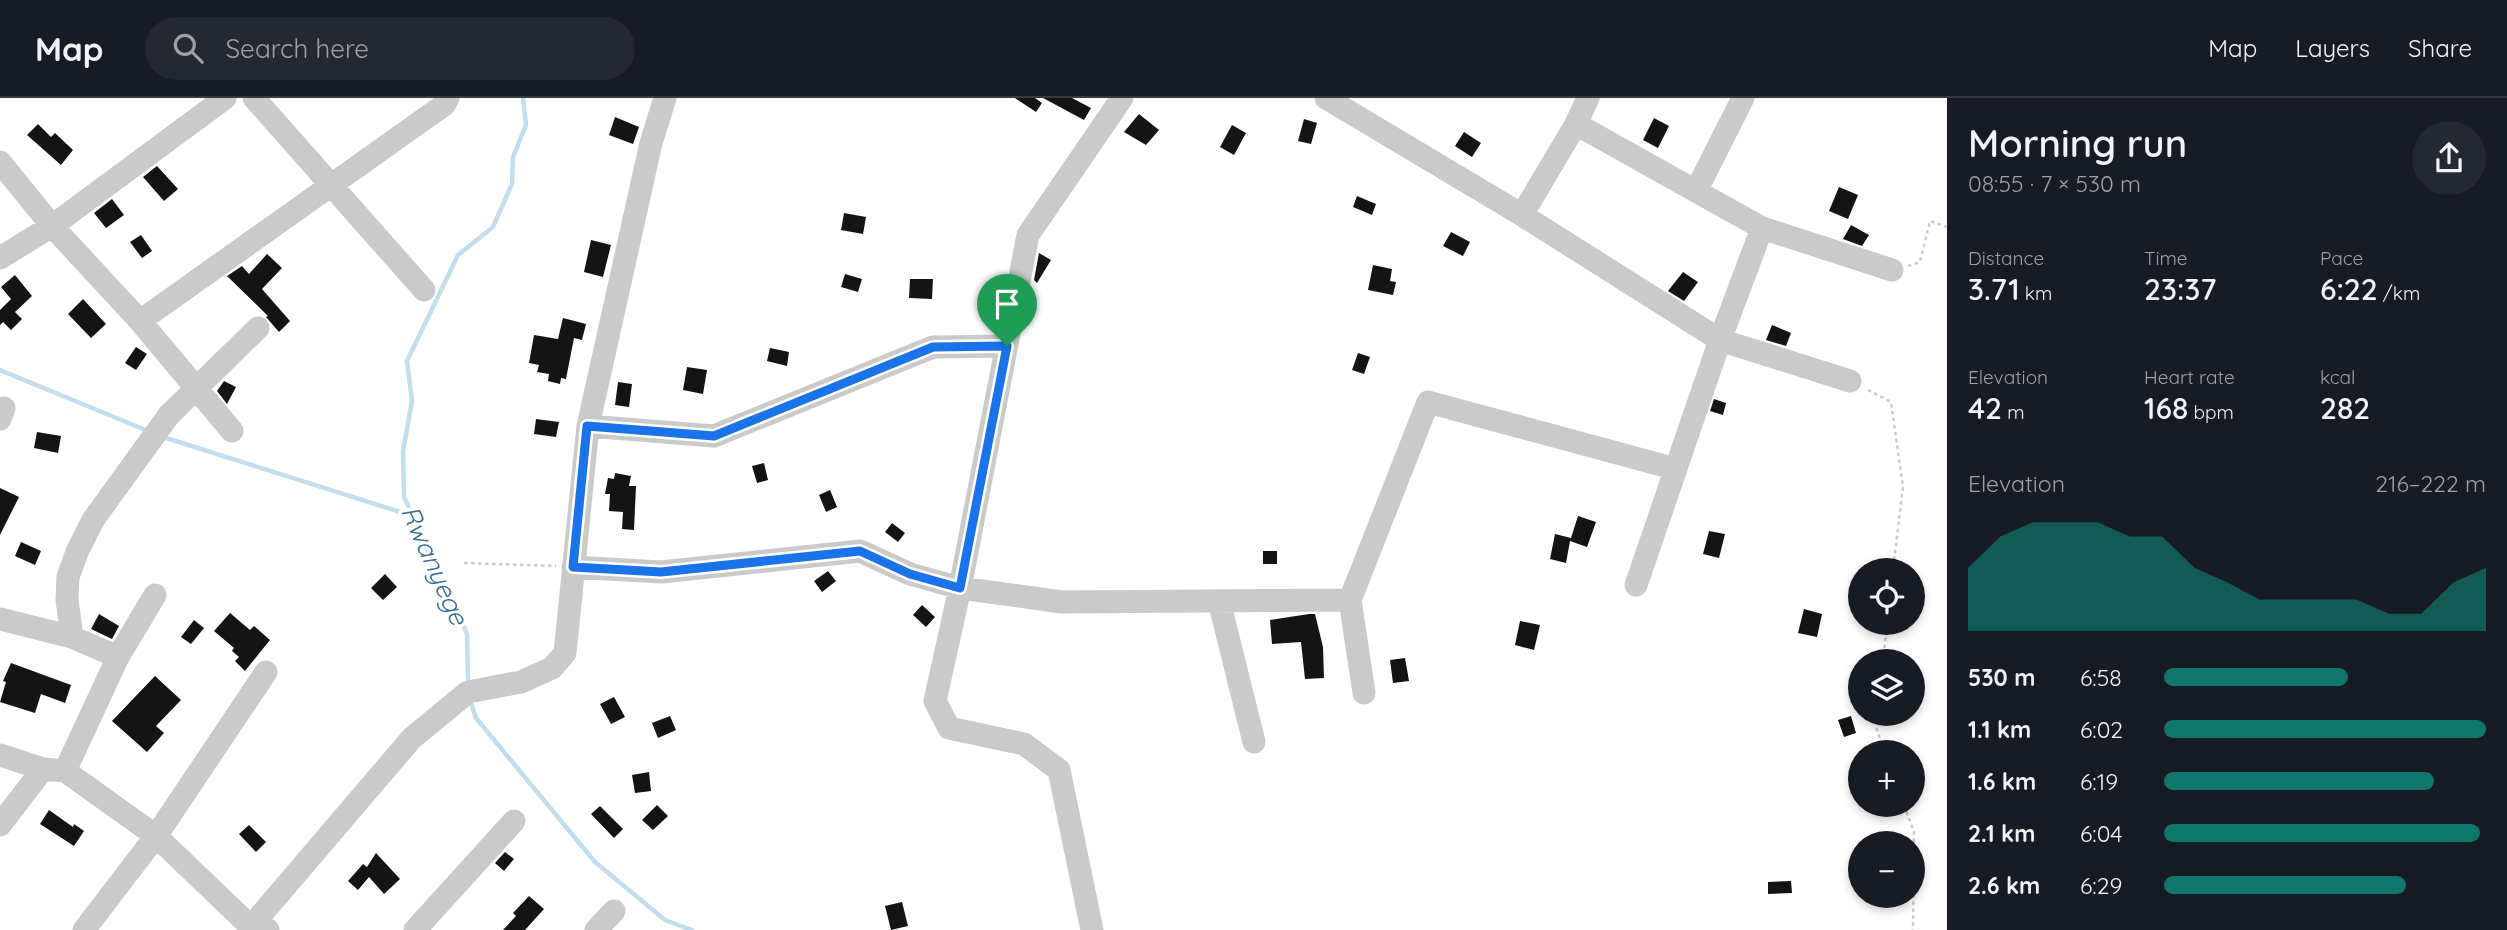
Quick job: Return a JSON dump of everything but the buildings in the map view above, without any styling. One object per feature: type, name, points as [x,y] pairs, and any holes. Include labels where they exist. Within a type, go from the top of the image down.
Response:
[{"type":"street","points":[[0,258],[52,226],[225,98]]},
{"type":"street","points":[[254,98],[424,290]]},
{"type":"street","points":[[0,755],[54,770],[156,836],[255,929],[412,738],[468,692],[521,682],[552,668],[565,653],[587,426],[651,144],[665,98]]},
{"type":"street","points":[[1092,930],[1059,770],[1024,744],[949,728],[934,701],[960,588],[1028,235],[1122,98]]},
{"type":"street","points":[[1326,98],[1522,215],[1720,340],[1850,382]]},
{"type":"street","points":[[1522,215],[1576,124],[1588,98]]},
{"type":"street","points":[[1696,191],[1743,98]]},
{"type":"street","points":[[140,321],[446,102]]},
{"type":"street","points":[[1576,124],[1762,228],[1892,270]]},
{"type":"street","points":[[0,162],[52,226],[140,321],[232,431]]},
{"type":"street","points":[[1636,585],[1720,340],[1762,228]]},
{"type":"street","points":[[72,637],[67,600],[68,577],[93,520],[169,415],[258,328]]},
{"type":"street","points":[[587,426],[714,436],[933,347],[1007,346]]},
{"type":"street","points":[[1364,693],[1350,600],[1429,402],[1676,469]]},
{"type":"street","points":[[573,567],[661,572],[860,551],[910,574],[960,588],[1062,602],[1350,600]]},
{"type":"street","points":[[0,825],[54,770],[155,595]]},
{"type":"street","points":[[1219,601],[1254,742]]},
{"type":"street","points":[[0,619],[72,637],[118,657]]},
{"type":"street","points":[[85,930],[156,836],[266,672]]},
{"type":"street","points":[[415,930],[514,821]]},
{"type":"street","points":[[596,930],[614,911]]},
{"type":"path","points":[[1892,270],[1920,262],[1930,221],[1947,227]]},
{"type":"path","points":[[1850,382],[1891,402],[1903,486],[1894,558]]},
{"type":"path","points":[[464,562],[573,567]]},
{"type":"path","points":[[1908,817],[1914,832],[1913,930]]},
{"type":"waterway","name":"Rwanyege","points":[[468,684],[467,634],[404,497],[403,451],[412,401],[407,361],[458,255],[493,227],[512,184],[513,157],[526,125],[523,98]]},
{"type":"waterway","points":[[0,370],[148,431]]},
{"type":"waterway","points":[[163,437],[413,516]]},
{"type":"waterway","name":"Rwanyege","points":[[470,700],[476,718],[595,862],[665,920],[692,930]]},
{"type":"route","points":[[1007,346],[960,588],[910,574],[860,551],[661,572],[573,567],[587,426],[714,436],[933,347],[1007,346]]}]
